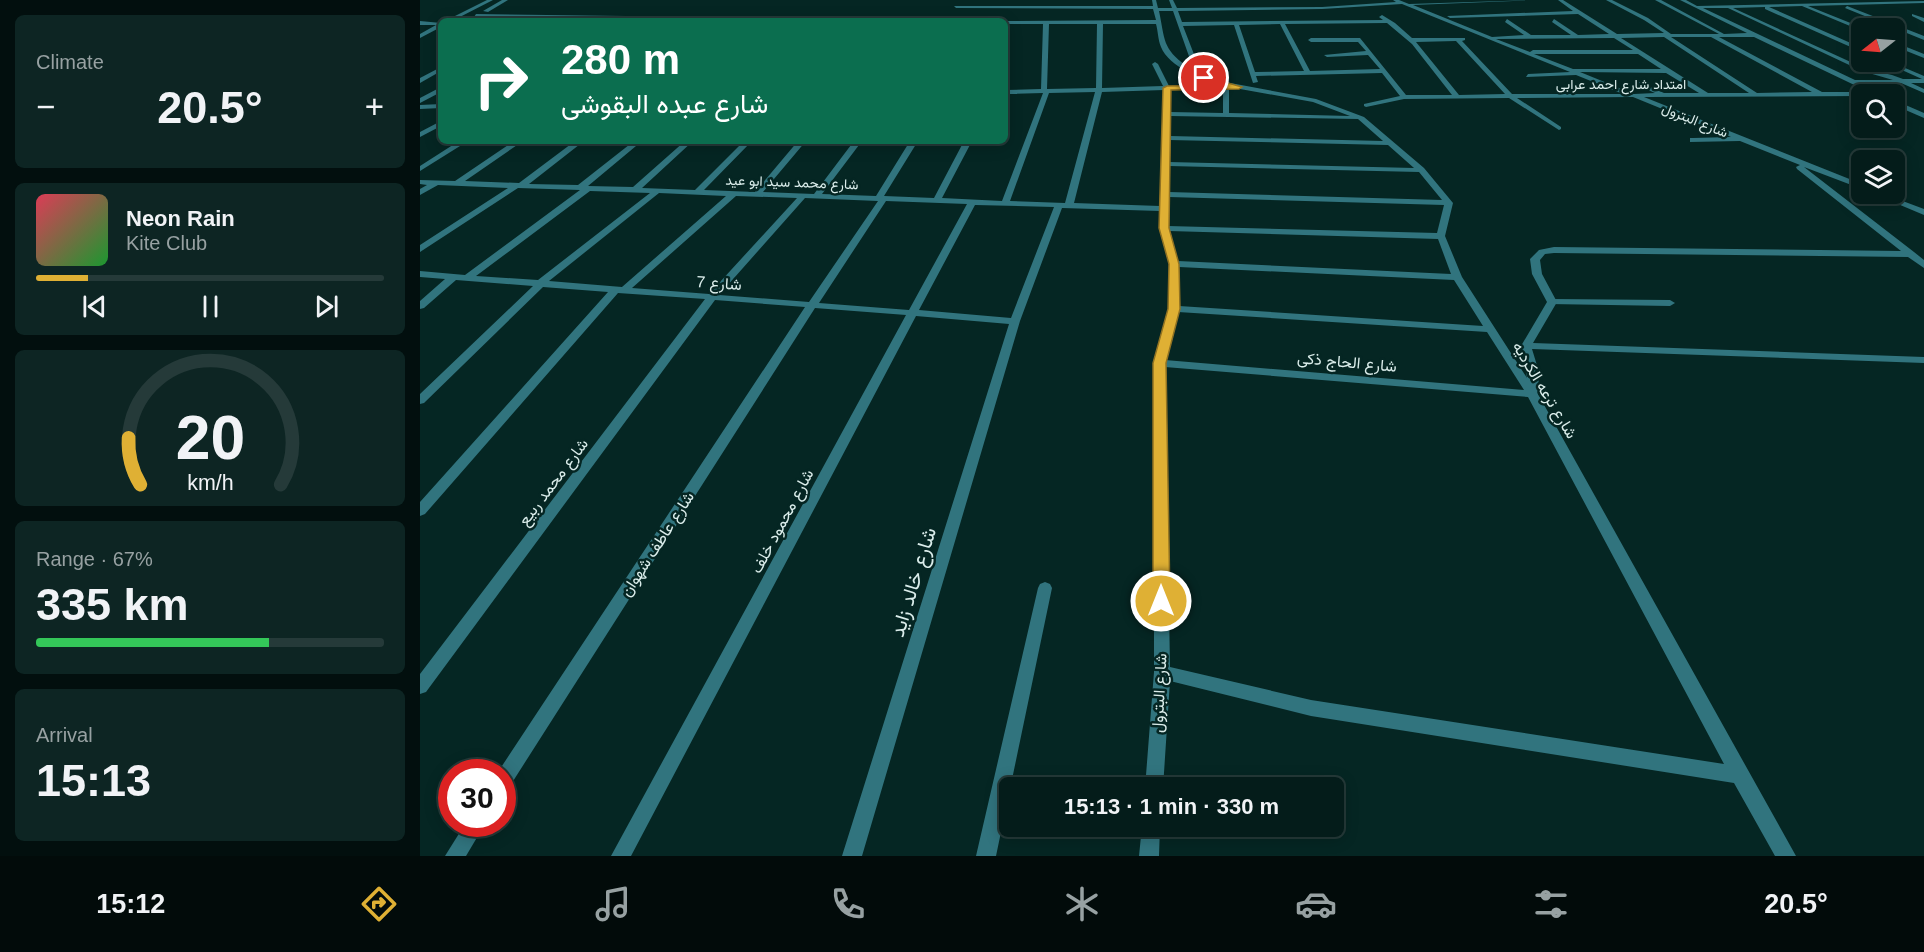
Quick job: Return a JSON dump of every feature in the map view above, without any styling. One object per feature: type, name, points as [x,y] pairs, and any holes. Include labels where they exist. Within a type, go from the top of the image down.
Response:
[{"type":"street","points":[[454,18],[491,0]]},
{"type":"street","points":[[472,18],[506,0]]},
{"type":"street","points":[[1171,0],[1194,62],[1188,69]]},
{"type":"street","points":[[1222,0],[1227,9]]},
{"type":"street","points":[[1269,0],[1276,8]]},
{"type":"street","points":[[1313,0],[1322,8]]},
{"type":"street","name":"شارع البترول","points":[[1395,0],[1851,183]]},
{"type":"street","points":[[956,7],[1322,8],[1535,0]]},
{"type":"street","points":[[1560,0],[1616,34],[1666,71],[1708,95]]},
{"type":"street","points":[[1608,0],[1646,19],[1756,95]]},
{"type":"street","points":[[1657,0],[1725,34]]},
{"type":"street","points":[[1682,0],[1857,84]]},
{"type":"street","points":[[1890,0],[1924,13]]},
{"type":"street","points":[[1697,7],[1924,2]]},
{"type":"street","points":[[1840,4],[1924,38]]},
{"type":"street","points":[[1800,5],[1851,26]]},
{"type":"street","points":[[1155,6],[1164,48],[1172,58],[1204,78],[1239,87]]},
{"type":"street","points":[[1359,6],[1369,11]]},
{"type":"street","points":[[1727,6],[1864,70],[1883,74],[1924,91]]},
{"type":"street","points":[[1761,6],[1851,45]]},
{"type":"street","points":[[1450,16],[1579,11]]},
{"type":"street","points":[[1924,13],[1914,15],[1924,20]]},
{"type":"street","points":[[476,16],[582,18]]},
{"type":"street","points":[[1378,16],[1389,21],[1410,40],[1457,97]]},
{"type":"street","points":[[1774,17],[1786,16]]},
{"type":"street","points":[[1720,18],[1762,17]]},
{"type":"street","points":[[1179,24],[1389,21]]},
{"type":"street","points":[[1507,21],[1529,36]]},
{"type":"street","points":[[1554,21],[1575,35]]},
{"type":"street","points":[[1008,22],[1159,22]]},
{"type":"street","points":[[1005,203],[1046,91],[1046,22]]},
{"type":"street","name":"شارع خالد زايد","points":[[852,856],[1015,321],[1064,205],[1099,90],[1100,22]]},
{"type":"street","points":[[1281,22],[1308,73]]},
{"type":"street","points":[[1326,22],[1339,39]]},
{"type":"street","points":[[420,23],[438,24]]},
{"type":"street","points":[[1236,23],[1257,89]]},
{"type":"street","points":[[420,36],[438,26]]},
{"type":"street","points":[[1743,29],[1813,28]]},
{"type":"street","points":[[1410,40],[1616,34],[1755,34]]},
{"type":"street","points":[[1709,34],[1821,94]]},
{"type":"street","points":[[420,45],[430,39]]},
{"type":"street","points":[[1311,40],[1359,39],[1404,97]]},
{"type":"street","points":[[1457,39],[1511,96],[1559,128]]},
{"type":"street","points":[[1905,48],[1924,56]]},
{"type":"street","points":[[1526,52],[1640,51]]},
{"type":"street","points":[[1327,55],[1370,53]]},
{"type":"street","name":"شارع البترول","points":[[1155,64],[1167,88],[1164,228],[1174,264],[1174,309],[1159,363],[1162,672],[1155,777]]},
{"type":"street","points":[[1569,70],[1666,71]]},
{"type":"street","points":[[420,81],[438,71]]},
{"type":"street","points":[[1253,74],[1384,71]]},
{"type":"street","points":[[1905,71],[1924,80]]},
{"type":"street","points":[[1528,76],[1578,74]]},
{"type":"street","points":[[1853,82],[1924,80]]},
{"type":"street","points":[[1637,83],[1665,96]]},
{"type":"street","points":[[1226,87],[1226,115]]},
{"type":"street","points":[[1008,92],[1239,87],[1314,100],[1362,118],[1421,170],[1449,203]]},
{"type":"street","points":[[420,101],[438,91]]},
{"type":"street","name":"امتداد شارع احمد عرابى","points":[[1366,105],[1404,97],[1851,94]]},
{"type":"street","points":[[420,107],[438,106]]},
{"type":"street","points":[[1905,107],[1924,116]]},
{"type":"street","points":[[1167,114],[1362,118]]},
{"type":"street","points":[[420,135],[438,125]]},
{"type":"street","points":[[1166,138],[1390,143]]},
{"type":"street","points":[[1693,140],[1744,139]]},
{"type":"street","points":[[420,169],[459,144]]},
{"type":"street","points":[[457,183],[515,144]]},
{"type":"street","points":[[420,249],[519,185],[576,144]]},
{"type":"street","points":[[467,278],[584,188],[635,144]]},
{"type":"street","points":[[634,189],[686,144]]},
{"type":"street","points":[[697,192],[745,144]]},
{"type":"street","points":[[757,194],[799,144]]},
{"type":"street","points":[[817,196],[856,144]]},
{"type":"street","name":"شارع عاطف شهوان","points":[[516,761],[881,198],[912,144]]},
{"type":"street","points":[[937,201],[966,144]]},
{"type":"street","points":[[1788,158],[1924,265]]},
{"type":"street","points":[[1165,164],[1421,170]]},
{"type":"street","name":"شارع محمد سيد ابو عيد","points":[[420,182],[1164,209]]},
{"type":"street","points":[[420,193],[437,182]]},
{"type":"street","points":[[420,400],[540,284],[658,190]]},
{"type":"street","points":[[420,511],[620,290],[734,193]]},
{"type":"street","points":[[1164,194],[1449,203]]},
{"type":"street","name":"شارع محمد ربيع","points":[[420,687],[712,297],[803,196]]},
{"type":"street","name":"شارع محمود خلف","points":[[621,856],[972,202]]},
{"type":"street","points":[[1164,228],[1441,236],[1449,203]]},
{"type":"street","points":[[1904,204],[1924,212]]},
{"type":"street","name":"شارع ترعه الكرديه","points":[[1441,236],[1457,277],[1532,394],[1739,775],[1786,856]]},
{"type":"street","points":[[1552,302],[1537,274],[1535,258],[1542,252],[1554,250],[1911,254]]},
{"type":"street","points":[[1174,264],[1457,277]]},
{"type":"street","name":"شارع 7","points":[[420,274],[1015,321]]},
{"type":"street","points":[[420,306],[453,277]]},
{"type":"street","points":[[1552,302],[1670,303]]},
{"type":"street","points":[[1532,394],[1533,372],[1526,346],[1552,302]]},
{"type":"street","points":[[1174,309],[1489,329]]},
{"type":"street","points":[[1526,346],[1924,360]]},
{"type":"street","name":"شارع الحاج ذكى","points":[[1159,363],[1532,394]]},
{"type":"street","points":[[986,856],[1045,588]]},
{"type":"street","points":[[1162,672],[1311,708],[1739,775]]},
{"type":"street","points":[[455,856],[467,837]]},
{"type":"street","points":[[1149,856],[1150,837]]},
{"type":"route","points":[[1161,601],[1159,363],[1174,309],[1174,264],[1164,228],[1167,88],[1239,87],[1204,78]]}]
